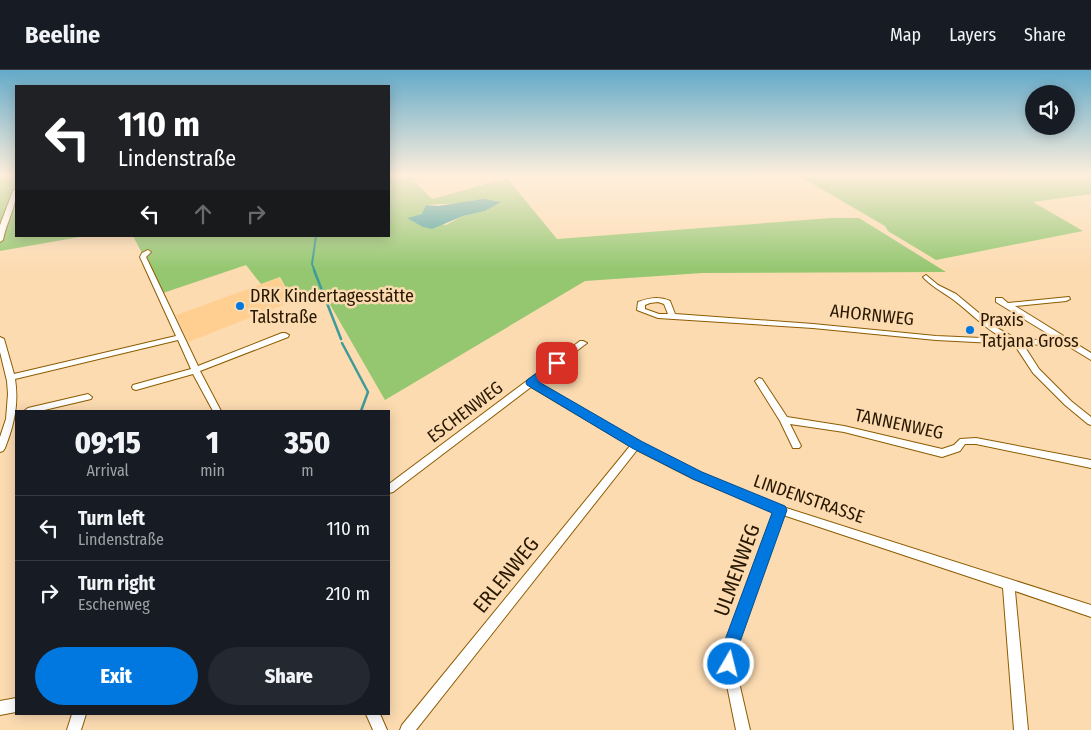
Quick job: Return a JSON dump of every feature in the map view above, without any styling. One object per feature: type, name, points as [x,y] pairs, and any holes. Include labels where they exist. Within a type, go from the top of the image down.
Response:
[{"type":"street","points":[[0,240],[2,228],[10,207]]},
{"type":"street","points":[[148,252],[143,257],[162,293],[180,337],[216,410]]},
{"type":"street","points":[[926,277],[936,286],[953,296],[994,330],[1018,343],[1036,371],[1068,403],[1091,422]]},
{"type":"street","points":[[1007,305],[1066,299]]},
{"type":"street","points":[[999,300],[1091,356]]},
{"type":"street","name":"AHORNWEG","points":[[672,316],[813,326],[936,338],[1070,344]]},
{"type":"street","points":[[136,387],[196,369],[285,335]]},
{"type":"street","points":[[12,377],[180,337]]},
{"type":"street","points":[[0,338],[12,377],[14,414],[0,448]]},
{"type":"street","name":"ESCHENWEG","points":[[390,488],[583,343]]},
{"type":"street","points":[[759,381],[784,420],[796,446]]},
{"type":"street","name":"LINDENSTRASSE","points":[[531,383],[636,445],[697,476],[780,510],[1091,611]]},
{"type":"street","points":[[32,410],[88,397]]},
{"type":"street","name":"TANNENWEG","points":[[784,420],[806,421],[841,428],[942,453],[957,448],[963,441],[976,441],[1091,464]]},
{"type":"street","name":"ERLENWEG","points":[[407,730],[636,445]]},
{"type":"street","name":"ULMENWEG","points":[[743,730],[727,656],[780,510]]},
{"type":"street","points":[[1008,583],[1021,730]]},
{"type":"street","points":[[0,708],[15,705]]},
{"type":"street","points":[[74,730],[79,715]]},
{"type":"street","points":[[373,715],[380,730]]},
{"type":"shaded area","name":"DRK Kindertagesstätte Talstraße","points":[[279,278],[293,301],[188,342],[176,315]]},
{"type":"green space","points":[[0,207],[15,207],[15,237],[79,237],[0,251]]},
{"type":"green space","points":[[390,207],[425,207],[423,214],[408,218],[446,225],[463,216],[485,211],[492,207],[531,207],[557,239],[831,218],[859,218],[946,272],[702,273],[585,281],[385,400],[321,289],[292,299],[280,277],[261,284],[246,265],[163,293],[134,237],[390,237]]},
{"type":"green space","points":[[852,207],[1041,207],[1083,231],[936,260],[888,231],[885,226]]},
{"type":"water","points":[[425,207],[492,207],[485,211],[463,216],[432,229],[423,227],[407,218],[422,214]]},
{"type":"waterway","points":[[315,272],[312,264],[316,237]]},
{"type":"waterway","points":[[314,270],[341,339]]},
{"type":"waterway","points":[[342,343],[368,392],[361,410]]},
{"type":"place","name":"DRK Kindertagesstätte Talstraße","points":[[240,306]]},
{"type":"place","name":"Praxis Tatjana Gross","points":[[970,330]]},
{"type":"route","points":[[557,363],[531,383],[636,445],[697,476],[780,510],[727,656],[729,664]]}]
